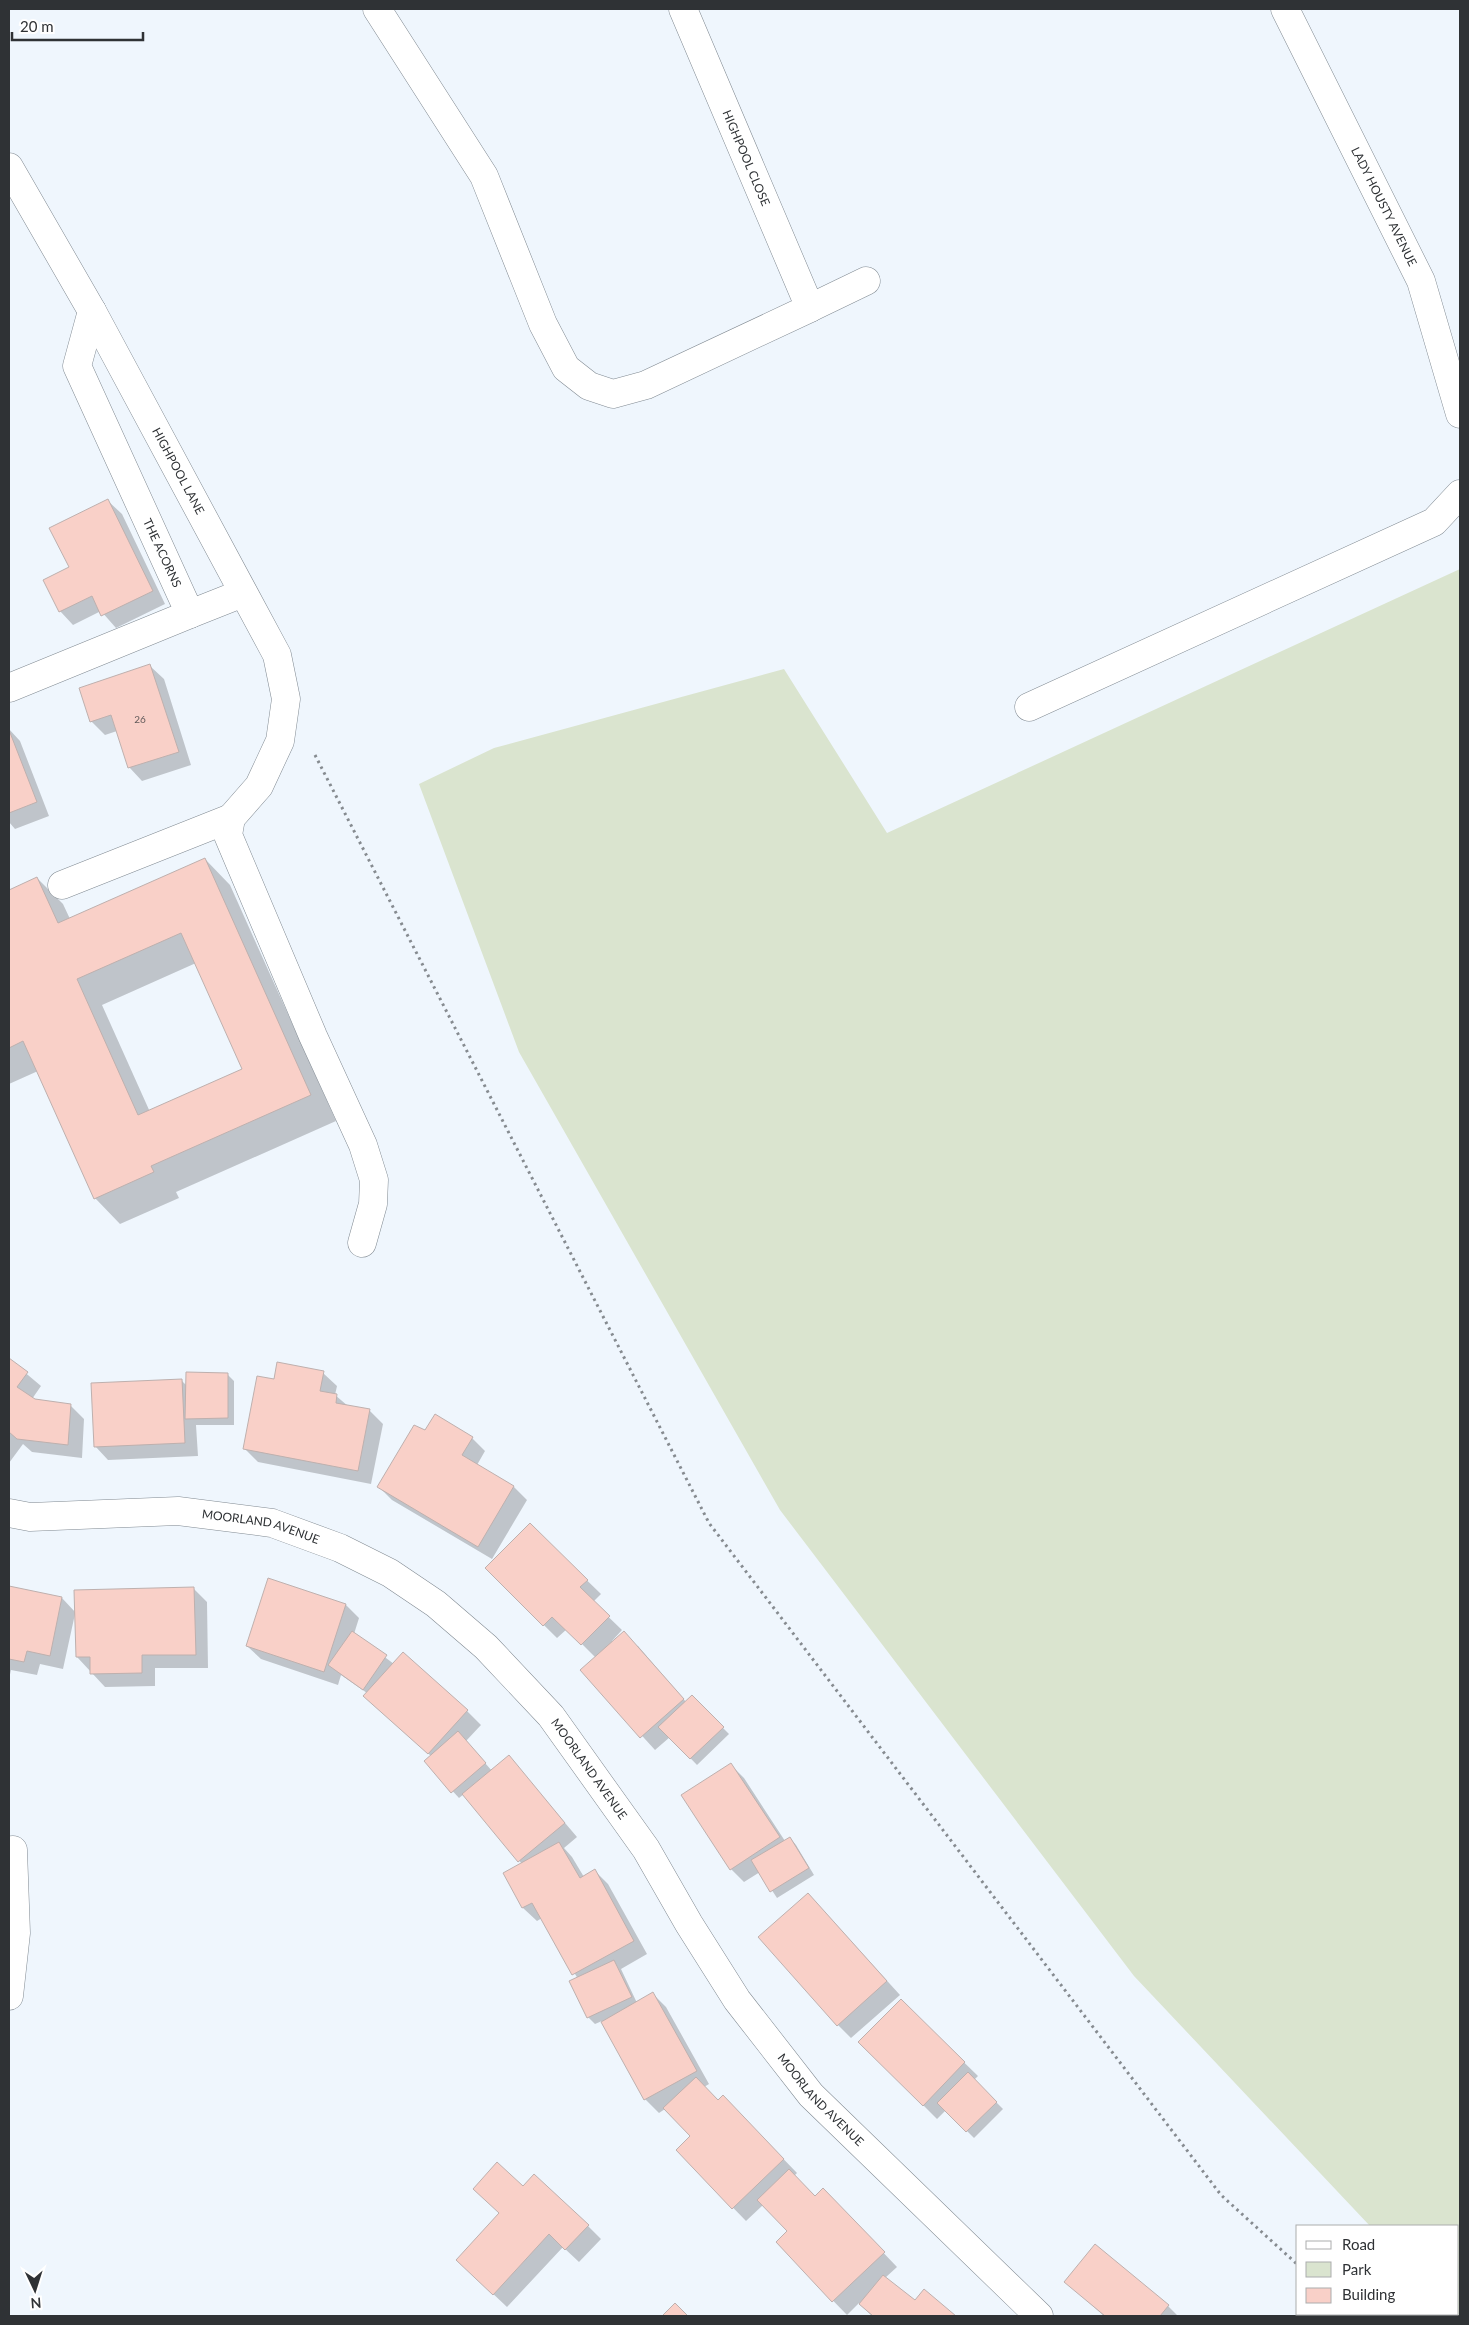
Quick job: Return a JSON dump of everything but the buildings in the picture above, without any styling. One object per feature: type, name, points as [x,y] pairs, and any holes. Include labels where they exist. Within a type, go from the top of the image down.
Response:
[{"type":"street","points":[[377,9],[484,176],[543,324],[566,368],[589,386],[613,394],[646,385],[866,281]]},
{"type":"street","name":"HIGHPOOL CLOSE","points":[[683,9],[810,308]]},
{"type":"street","name":"LADY HOUSTY AVENUE","points":[[1285,9],[1421,281],[1460,414]]},
{"type":"street","name":"HIGHPOOL LANE","points":[[10,171],[92,310],[277,655],[286,699],[280,741],[259,786],[231,818]]},
{"type":"street","name":"THE ACORNS","points":[[92,310],[77,366],[190,614]]},
{"type":"street","points":[[1029,707],[1434,522],[1460,494]]},
{"type":"street","points":[[9,688],[243,593]]},
{"type":"street","points":[[62,885],[231,818]]},
{"type":"street","points":[[231,818],[228,835],[313,1036],[366,1154],[374,1180],[373,1204],[362,1243]]},
{"type":"street","name":"MOORLAND AVENUE","points":[[9,1513],[30,1517],[178,1511],[272,1523],[340,1548],[390,1573],[436,1604],[486,1647],[551,1716],[646,1849],[689,1924],[737,2000],[811,2095],[1039,2316]]},
{"type":"street","points":[[9,1996],[16,1933],[13,1850]]},
{"type":"path","points":[[313,751],[709,1524],[1222,2195],[1296,2263]]},
{"type":"green space","points":[[1460,569],[1460,2316],[1454,2315],[1459,2315],[1459,2225],[1369,2225],[1134,1976],[780,1510],[519,1052],[419,784],[494,748],[784,669],[887,833]]}]
